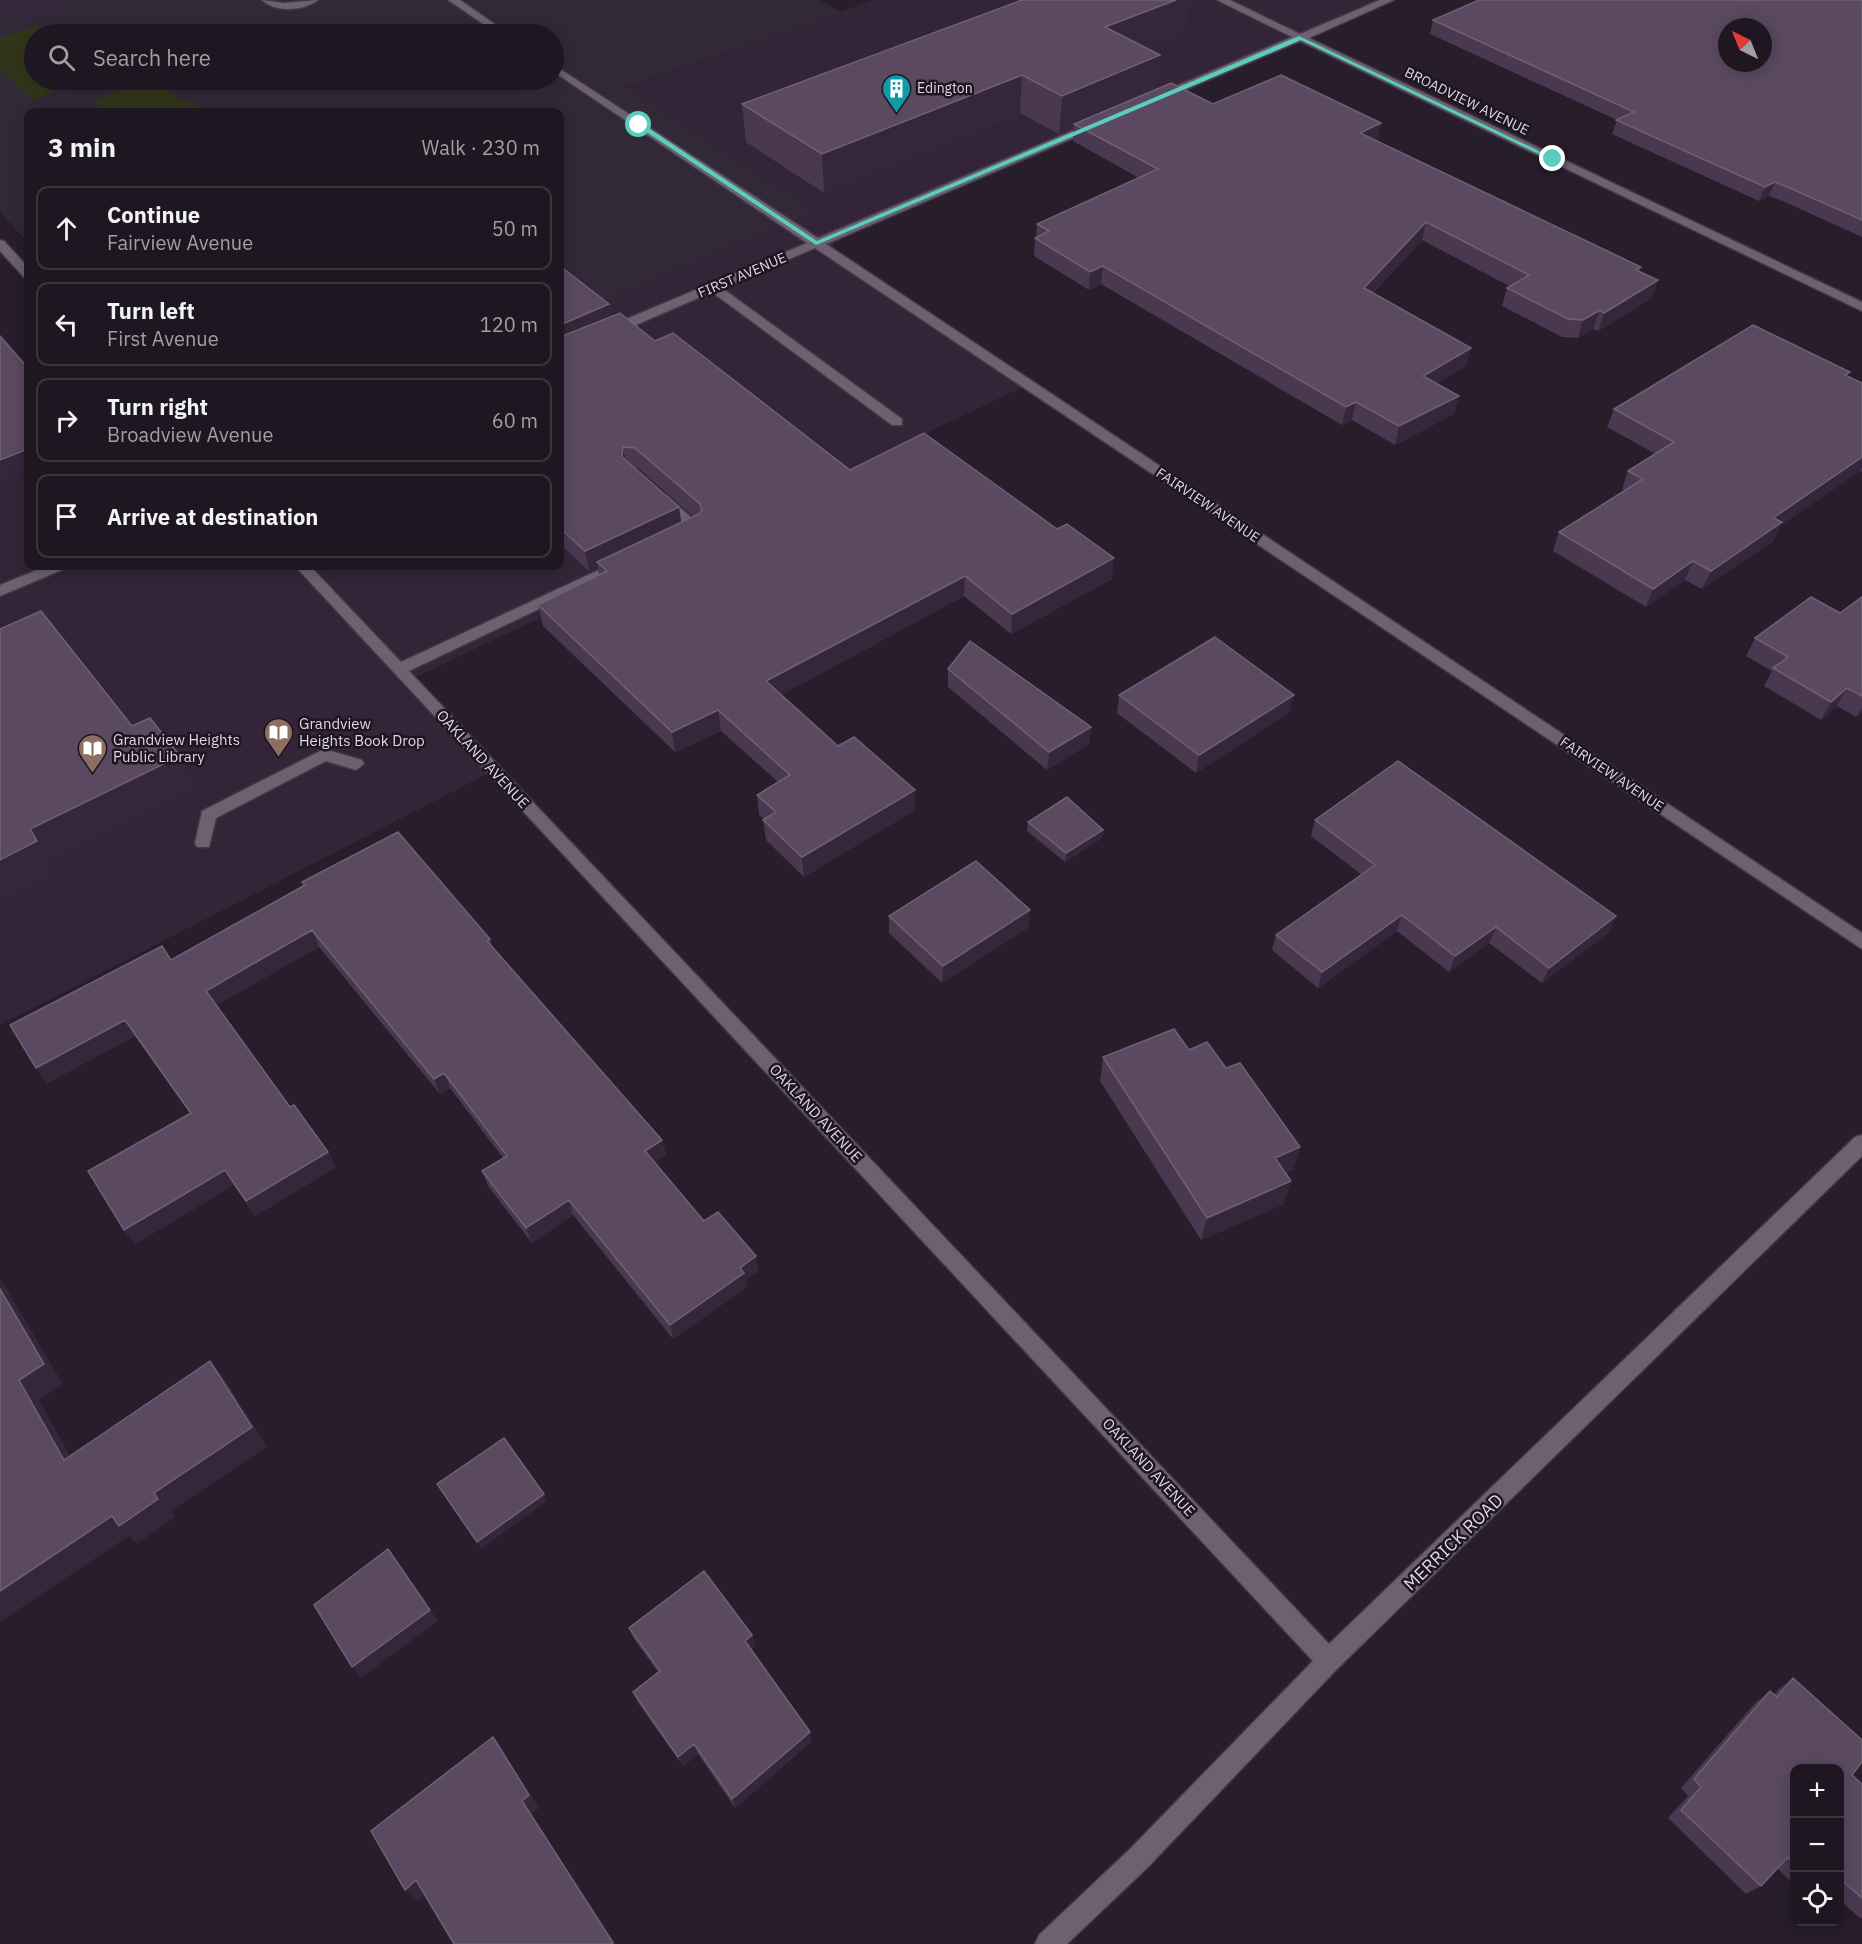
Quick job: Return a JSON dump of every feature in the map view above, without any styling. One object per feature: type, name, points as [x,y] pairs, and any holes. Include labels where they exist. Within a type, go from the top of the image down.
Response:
[{"type":"street","points":[[267,0],[273,5],[295,6],[314,0]]},
{"type":"street","points":[[453,0],[489,24]]},
{"type":"street","name":"BROADVIEW AVENUE","points":[[1222,0],[1862,307]]},
{"type":"street","points":[[1151,101],[1389,0]]},
{"type":"street","name":"FAIRVIEW AVENUE","points":[[564,75],[1862,942]]},
{"type":"street","name":"FIRST AVENUE","points":[[600,335],[1107,119]]},
{"type":"street","points":[[0,244],[24,270]]},
{"type":"street","points":[[713,287],[897,422]]},
{"type":"street","points":[[648,487],[696,529],[674,539]]},
{"type":"street","points":[[399,669],[632,559]]},
{"type":"street","points":[[0,591],[50,570]]},
{"type":"street","name":"OAKLAND AVENUE","points":[[306,570],[1329,1661]]},
{"type":"street","points":[[203,843],[208,815],[229,804],[324,755],[356,764]]},
{"type":"street","name":"MERRICK ROAD","points":[[1048,1944],[1139,1858],[1329,1661],[1862,1143]]},
{"type":"shaded area","points":[[0,0],[820,0],[841,12],[626,88],[814,211],[601,301],[564,272],[564,108],[24,108],[24,239],[0,212]]},
{"type":"shaded area","points":[[873,0],[1385,0],[844,228],[831,249],[1031,383],[406,682],[493,771],[0,1025],[0,368],[24,359],[24,570],[564,570],[564,258],[625,89]]},
{"type":"green space","points":[[24,30],[24,90],[61,90],[32,99],[0,70],[0,37]]},
{"type":"green space","points":[[118,90],[167,90],[177,98],[196,104],[198,108],[98,108],[99,105],[93,99],[110,95]]},
{"type":"building","points":[[1022,0],[1176,0],[1105,27],[1160,55],[1062,96],[1022,75],[822,154],[742,104]]},
{"type":"building","points":[[1479,0],[1862,0],[1862,220],[1775,182],[1765,187],[1616,120],[1634,112],[1433,20]]},
{"type":"building","points":[[1281,75],[1381,123],[1360,133],[1641,267],[1636,270],[1658,280],[1604,313],[1600,310],[1583,320],[1568,319],[1507,288],[1529,275],[1426,222],[1364,288],[1471,348],[1423,376],[1459,396],[1399,426],[1356,402],[1346,407],[1103,266],[1090,272],[1035,238],[1049,231],[1037,224],[1158,169],[1074,124],[1171,83],[1213,104]]},
{"type":"building","points":[[564,269],[609,304],[564,323]]},
{"type":"building","points":[[620,313],[655,341],[673,333],[850,470],[924,433],[1057,529],[1067,524],[1114,558],[1012,614],[965,576],[766,681],[838,746],[854,737],[915,790],[802,857],[763,820],[776,812],[757,795],[790,775],[718,710],[672,732],[538,605],[607,571],[597,562],[699,514],[702,510],[700,504],[635,448],[623,447],[622,457],[679,507],[585,551],[564,532],[564,335]]},
{"type":"building","points":[[1753,325],[1850,372],[1845,375],[1862,383],[1862,457],[1773,518],[1782,522],[1711,571],[1693,561],[1653,589],[1559,532],[1643,479],[1628,471],[1674,442],[1614,409]]},
{"type":"building","points":[[0,336],[24,363],[24,451],[0,460]]},
{"type":"building","points":[[1811,597],[1840,613],[1862,597],[1862,696],[1847,688],[1831,702],[1773,668],[1788,657],[1755,638]]},
{"type":"building","name":"Grandview Heights Public Library","points":[[41,611],[132,726],[150,718],[180,756],[30,829],[37,841],[0,860],[0,629]]},
{"type":"building","points":[[1215,637],[1294,695],[1199,755],[1119,695]]},
{"type":"building","points":[[970,641],[1091,727],[1049,752],[948,669]]},
{"type":"building","points":[[1398,761],[1616,916],[1549,968],[1496,927],[1455,956],[1402,915],[1322,972],[1276,935],[1375,865],[1315,820]]},
{"type":"building","points":[[1067,797],[1103,830],[1066,853],[1028,822]]},
{"type":"building","points":[[398,832],[490,939],[487,941],[662,1140],[645,1151],[704,1221],[718,1212],[756,1256],[740,1268],[744,1273],[670,1325],[569,1200],[526,1228],[482,1171],[507,1156],[444,1073],[434,1079],[312,930],[206,991],[290,1107],[294,1105],[328,1152],[246,1201],[225,1170],[124,1230],[88,1171],[191,1113],[125,1020],[36,1068],[10,1025],[162,946],[171,960],[305,885],[302,882]]},
{"type":"building","points":[[976,861],[1030,910],[943,966],[889,916]]},
{"type":"building","points":[[1174,1029],[1189,1050],[1207,1042],[1226,1068],[1240,1063],[1300,1147],[1275,1158],[1291,1181],[1207,1218],[1103,1057]]},
{"type":"building","points":[[0,1289],[44,1364],[19,1380],[64,1460],[210,1361],[252,1427],[154,1493],[158,1499],[119,1526],[112,1516],[0,1591]]},
{"type":"building","points":[[504,1438],[544,1494],[477,1542],[437,1484]]},
{"type":"building","points":[[388,1549],[430,1610],[352,1667],[314,1605]]},
{"type":"building","points":[[704,1571],[752,1635],[745,1641],[810,1732],[732,1799],[694,1744],[678,1757],[633,1692],[660,1671],[629,1628]]},
{"type":"building","points":[[1793,1678],[1862,1740],[1862,1762],[1852,1775],[1862,1784],[1862,1898],[1844,1882],[1844,1764],[1790,1764],[1790,1859],[1788,1857],[1761,1886],[1681,1810],[1701,1787],[1694,1779],[1770,1691],[1777,1697]]},
{"type":"building","points":[[493,1737],[529,1795],[522,1801],[612,1944],[454,1944],[416,1880],[405,1890],[371,1831]]},
{"type":"place","name":"Edington","points":[[896,114]]},
{"type":"place","name":"Grandview Heights Book Drop","points":[[278,758]]},
{"type":"place","name":"Grandview Heights Public Library","points":[[92,774]]},
{"type":"route","points":[[639,125],[816,243],[1301,38],[1553,159]]}]
